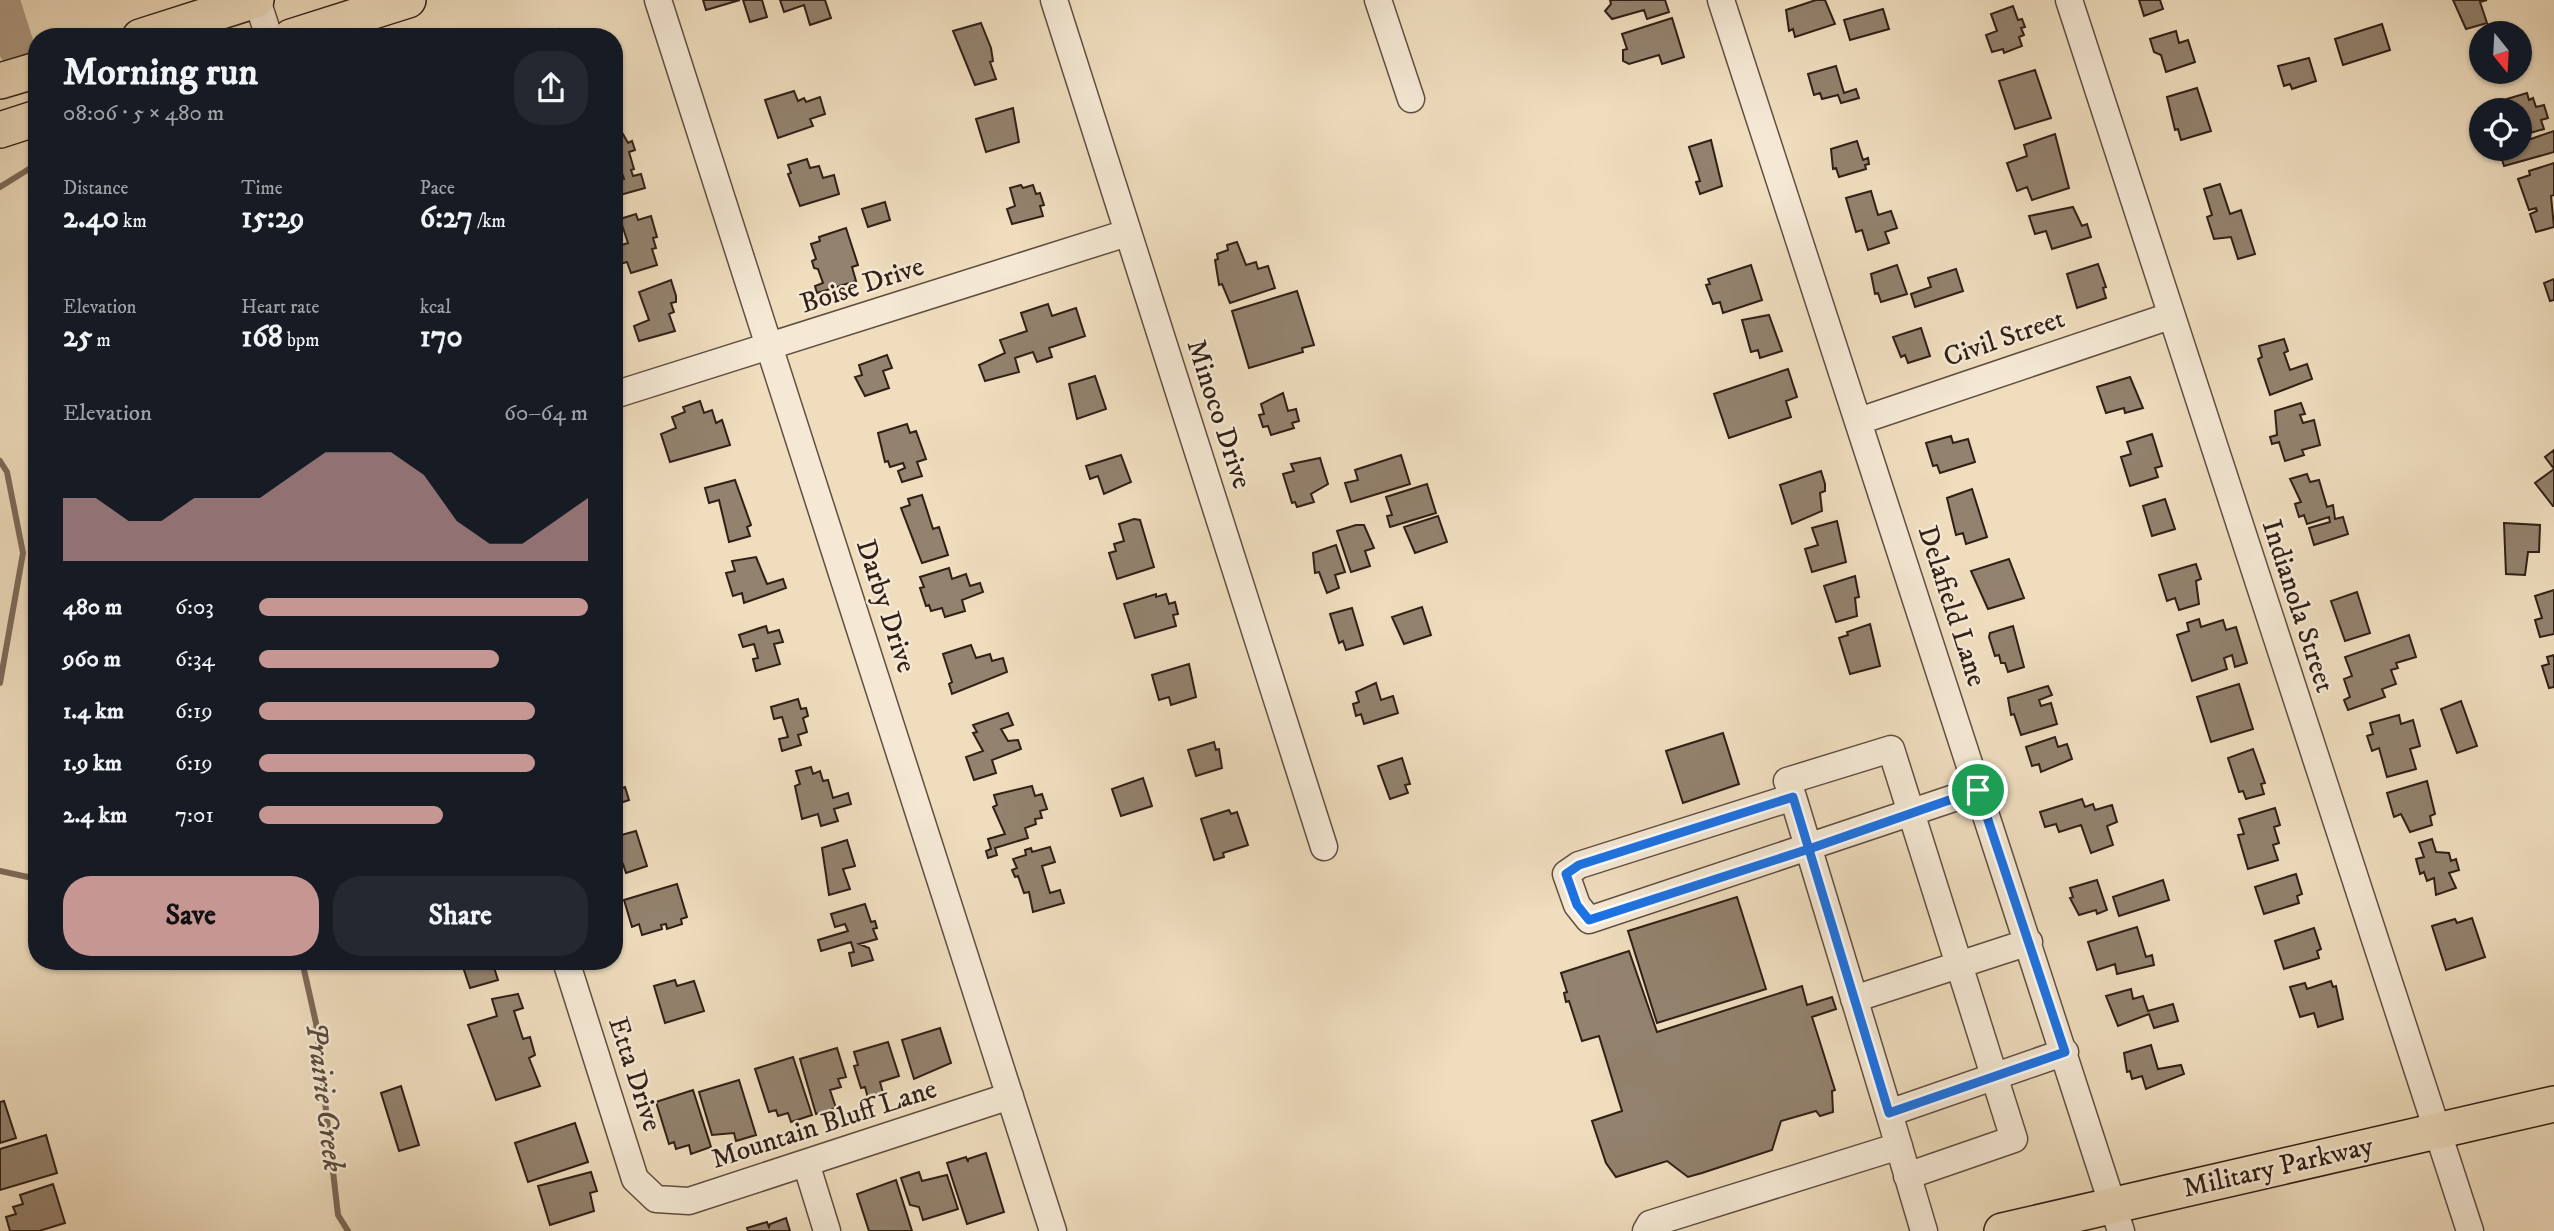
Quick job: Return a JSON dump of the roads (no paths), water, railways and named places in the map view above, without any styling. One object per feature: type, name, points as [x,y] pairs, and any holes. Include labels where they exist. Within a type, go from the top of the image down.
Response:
[{"type":"main road","points":[[168,28],[256,0]]},
{"type":"main road","points":[[319,28],[408,0]]},
{"type":"main road","points":[[0,81],[28,73]]},
{"type":"main road","points":[[0,130],[28,121]]},
{"type":"main road","name":"Military Parkway","points":[[2003,1231],[2117,1218],[2437,1131],[2554,1104]]},
{"type":"street","points":[[256,0],[266,28]]},
{"type":"street","name":"Darby Drive","points":[[658,0],[1053,1231]]},
{"type":"street","name":"Minoco Drive","points":[[1054,0],[1324,847]]},
{"type":"street","points":[[1378,0],[1411,99]]},
{"type":"street","name":"Delafield Lane","points":[[1721,0],[2117,1218]]},
{"type":"street","name":"Indianola Street","points":[[2069,0],[2470,1231]]},
{"type":"street","name":"Boise Drive","points":[[623,392],[1128,233]]},
{"type":"street","name":"Civil Street","points":[[1859,421],[2170,316]]},
{"type":"street","points":[[1907,1176],[2014,1139],[1891,749],[1787,781],[1809,849],[1899,1146],[1907,1176],[1924,1231]]},
{"type":"street","points":[[1793,797],[1579,865],[1566,874],[1577,905],[1589,920],[1809,849],[1978,790]]},
{"type":"street","points":[[1854,999],[2029,942]]},
{"type":"street","name":"Etta Drive","points":[[569,970],[635,1179],[656,1199]]},
{"type":"street","points":[[1889,1113],[2065,1052]]},
{"type":"street","name":"Mountain Bluff Lane","points":[[656,1199],[689,1201],[1010,1096]]},
{"type":"street","points":[[1646,1231],[1650,1224],[1899,1146]]},
{"type":"street","points":[[806,1163],[827,1231]]},
{"type":"waterway","name":"Prairie Creek","points":[[1,0],[16,47]]},
{"type":"waterway","name":"Prairie Creek","points":[[0,187],[28,170]]},
{"type":"waterway","name":"Prairie Creek","points":[[0,461],[7,472],[23,553],[0,683]]},
{"type":"waterway","name":"Prairie Creek","points":[[0,871],[28,877]]},
{"type":"waterway","name":"Prairie Creek","points":[[304,970],[316,1023],[338,1215],[348,1231]]}]
